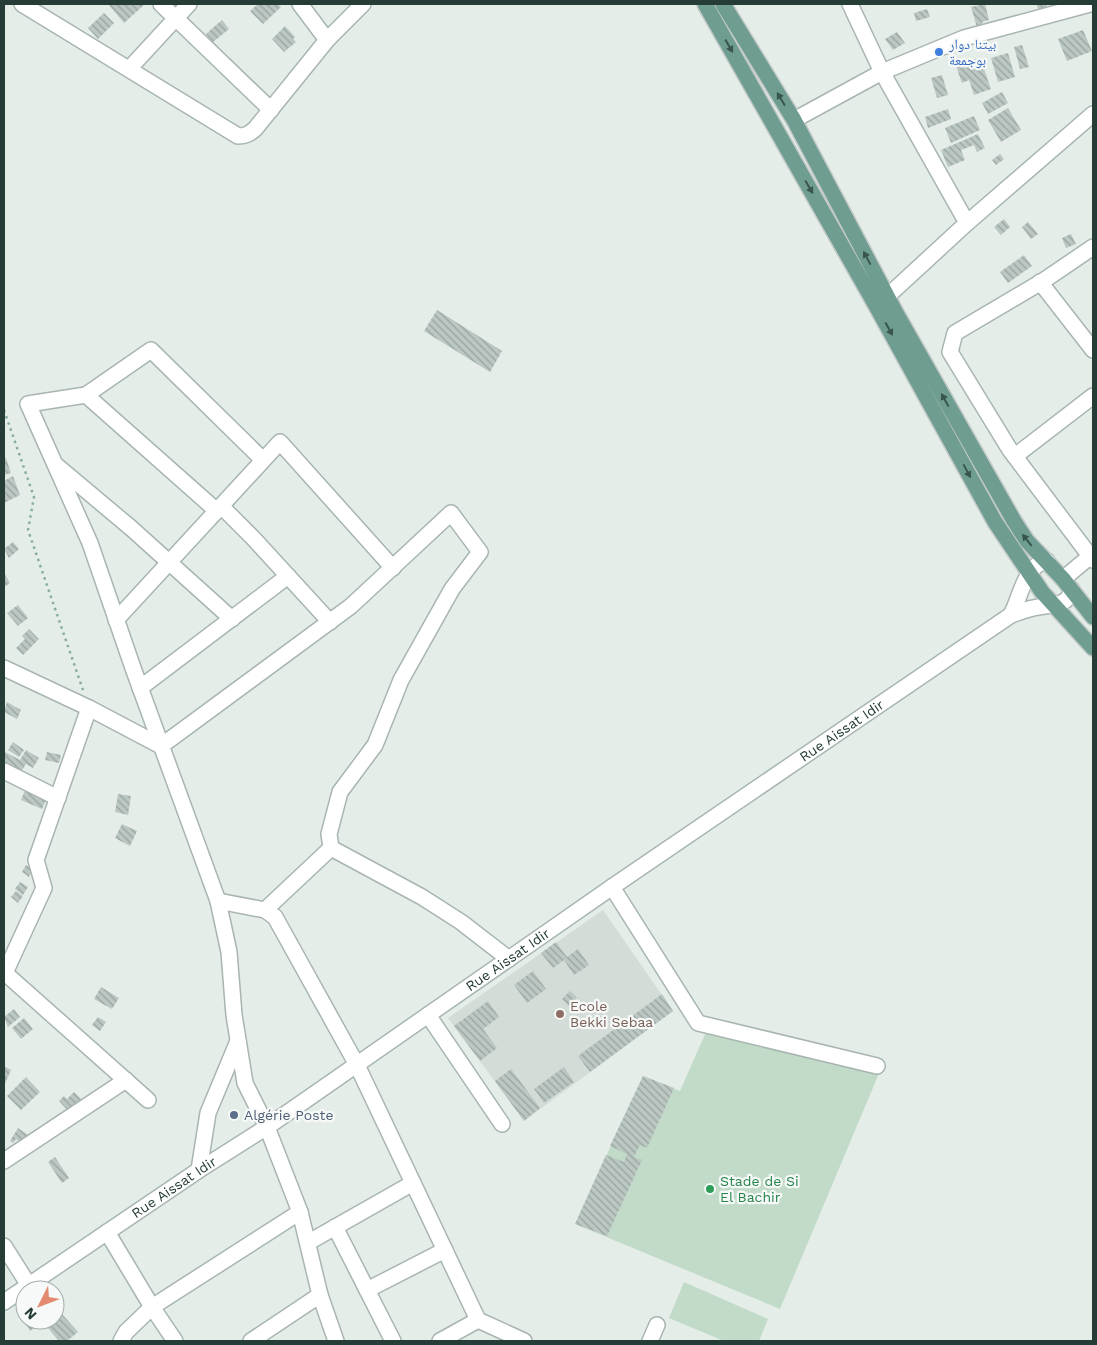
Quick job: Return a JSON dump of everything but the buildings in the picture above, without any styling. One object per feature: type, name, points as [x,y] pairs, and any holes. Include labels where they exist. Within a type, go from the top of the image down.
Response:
[{"type":"main road","points":[[705,4],[1014,521],[1027,541],[1067,584],[1093,617]]},
{"type":"main road","points":[[723,4],[794,120],[882,302],[995,522],[1028,573],[1054,606],[1093,648]]},
{"type":"street","points":[[22,4],[238,136],[249,135],[327,40],[363,4]]},
{"type":"street","points":[[161,4],[270,110]]},
{"type":"street","points":[[129,69],[189,4]]},
{"type":"street","points":[[300,4],[327,40]]},
{"type":"street","points":[[850,4],[882,72],[967,223]]},
{"type":"street","points":[[794,120],[882,72],[964,38],[1066,7],[1090,4]]},
{"type":"street","points":[[882,302],[967,223],[1093,114]]},
{"type":"street","points":[[1054,606],[1067,599],[1067,584],[1092,557],[1015,456],[950,352],[955,333],[1040,282],[1093,247]]},
{"type":"street","points":[[1040,282],[1093,350]]},
{"type":"street","points":[[263,460],[151,350],[86,395],[28,404],[90,543],[140,688],[218,901],[229,952],[238,1041],[245,1083],[267,1128],[300,1212],[320,1295],[336,1341]]},
{"type":"street","points":[[86,395],[219,508],[288,576],[330,622]]},
{"type":"street","points":[[1015,456],[1093,396]]},
{"type":"street","points":[[116,620],[280,442],[392,568]]},
{"type":"street","points":[[54,464],[169,562],[232,619]]},
{"type":"street","points":[[161,746],[351,606],[452,514],[480,552],[452,589],[401,680],[374,745],[340,792],[330,834],[331,848]]},
{"type":"street","points":[[1011,615],[1028,573],[1038,564],[1046,561]]},
{"type":"street","points":[[140,688],[288,576]]},
{"type":"street","name":"Rue Aissat Idir","points":[[34,1280],[199,1170],[267,1128],[612,887],[1011,615],[1038,607],[1054,606]]},
{"type":"street","points":[[5,672],[89,708],[161,746]]},
{"type":"street","points":[[89,708],[36,860],[44,888],[4,974],[148,1100]]},
{"type":"street","points":[[4,771],[58,798]]},
{"type":"street","points":[[265,910],[331,848]]},
{"type":"street","points":[[331,848],[422,897],[461,922],[509,959]]},
{"type":"street","points":[[612,887],[698,1023],[877,1066]]},
{"type":"street","points":[[218,901],[265,910],[275,917],[357,1065],[445,1250],[474,1322],[524,1341]]},
{"type":"street","points":[[428,1015],[502,1124]]},
{"type":"street","points":[[199,1170],[208,1113],[238,1041]]},
{"type":"street","points":[[4,1161],[126,1080]]},
{"type":"street","points":[[308,1242],[413,1183]]},
{"type":"street","points":[[121,1341],[126,1332],[152,1307],[300,1212]]},
{"type":"street","points":[[335,1227],[392,1341]]},
{"type":"street","points":[[107,1232],[152,1307],[175,1341]]},
{"type":"street","points":[[4,1246],[25,1280]]},
{"type":"street","points":[[366,1290],[445,1250]]},
{"type":"street","name":"Rue Aissat Idir","points":[[4,1302],[15,1294]]},
{"type":"street","points":[[251,1341],[320,1295]]},
{"type":"street","points":[[440,1341],[474,1322]]},
{"type":"street","points":[[462,1341],[474,1322]]},
{"type":"street","points":[[650,1341],[657,1325]]},
{"type":"path","points":[[4,410],[34,496],[28,530],[89,708]]},
{"type":"shaded area","name":"Ecole Bekki Sebaa","points":[[603,910],[673,1011],[524,1121],[448,1018]]},
{"type":"green space","name":"Stade de Si El Bachir","points":[[706,1032],[880,1071],[780,1309],[575,1224],[643,1076],[680,1091]]},
{"type":"green space","points":[[684,1282],[768,1319],[759,1341],[724,1341],[669,1318]]},
{"type":"place","name":"بيتنا دوار بوجمعة","points":[[939,52]]},
{"type":"place","name":"Ecole Bekki Sebaa","points":[[560,1014]]},
{"type":"place","name":"Algérie Poste","points":[[234,1115]]},
{"type":"place","name":"Stade de Si El Bachir","points":[[710,1189]]}]
